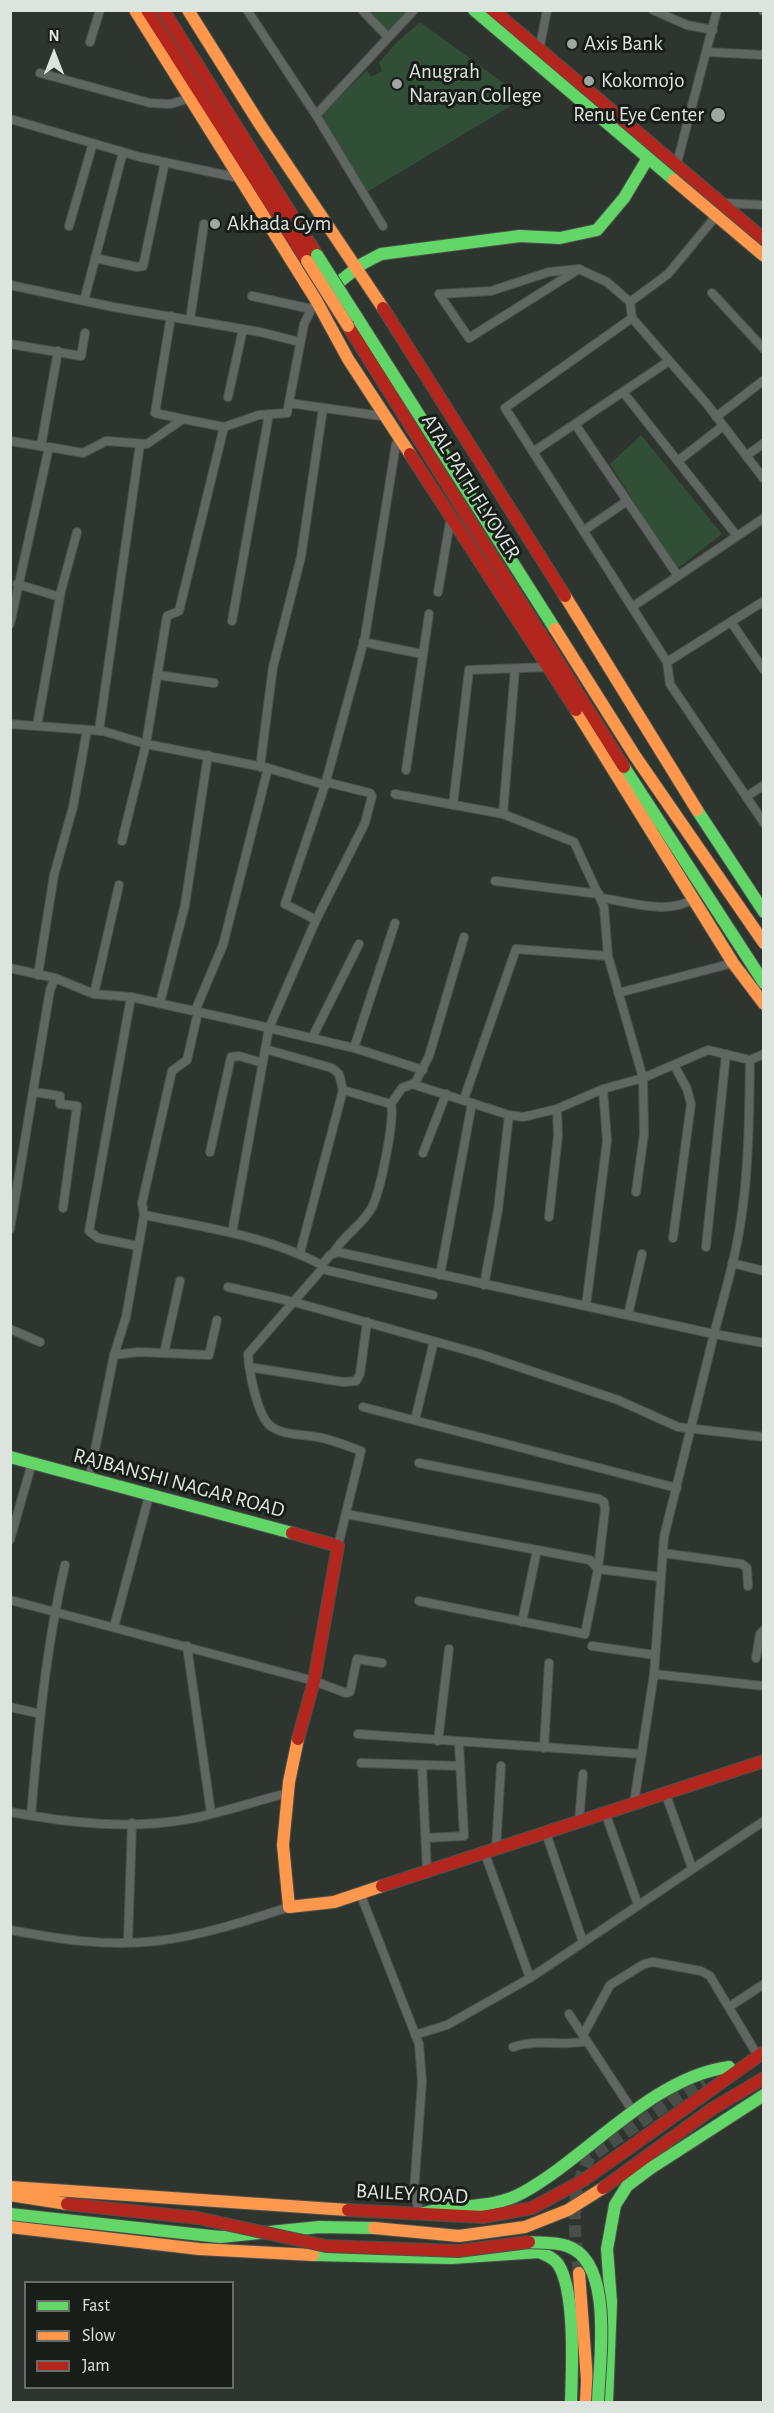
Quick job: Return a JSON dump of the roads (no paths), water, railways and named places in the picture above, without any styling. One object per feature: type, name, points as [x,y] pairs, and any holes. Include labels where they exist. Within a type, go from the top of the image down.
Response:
[{"type":"main road","points":[[135,10],[188,99],[240,177],[348,359],[452,514],[695,898],[733,963],[763,1002]]},
{"type":"main road","name":"ATAL PATH FLYOVER","points":[[147,10],[312,258],[635,756],[764,943]]},
{"type":"main road","name":"ATAL PATH FLYOVER","points":[[163,10],[312,258]]},
{"type":"main road","points":[[188,10],[259,123],[358,269],[673,767],[708,829],[764,912]]},
{"type":"main road","points":[[474,10],[676,164],[764,239]]},
{"type":"main road","points":[[500,13],[535,55],[648,158],[764,256]]},
{"type":"main road","points":[[314,305],[358,269],[381,254],[520,236],[560,238],[597,230],[624,198],[648,158]]},
{"type":"main road","name":"ATAL PATH FLYOVER","points":[[352,321],[556,661],[764,983]]},
{"type":"main road","name":"RAJBANSHI NAGAR ROAD","points":[[10,1457],[338,1546]]},
{"type":"main road","points":[[338,1546],[314,1682],[299,1732],[288,1793],[283,1845],[289,1907],[334,1902],[764,1761]]},
{"type":"main road","name":"BAILEY ROAD","points":[[10,2187],[420,2215],[483,2217],[532,2208],[585,2180],[735,2068],[761,2054]]},
{"type":"main road","points":[[420,2215],[447,2206],[484,2205],[508,2200],[537,2184],[596,2138],[670,2088],[709,2068],[735,2068]]},
{"type":"main road","points":[[703,2080],[735,2068]]},
{"type":"main road","name":"BAILEY ROAD","points":[[10,2214],[220,2237],[319,2227],[378,2228],[459,2236],[525,2227],[568,2210],[618,2178],[712,2109],[764,2078]]},
{"type":"main road","points":[[607,2403],[611,2302],[607,2249],[615,2205],[627,2186],[651,2168],[764,2095]]},
{"type":"main road","points":[[10,2195],[17,2198],[198,2218],[326,2246],[458,2251],[528,2241],[568,2246],[590,2264],[600,2293],[598,2403]]},
{"type":"main road","points":[[10,2227],[199,2249],[341,2257],[451,2258],[539,2252],[550,2256],[558,2264],[564,2276],[569,2315],[571,2403]]},
{"type":"main road","points":[[579,2273],[587,2380],[586,2403]]},
{"type":"street","points":[[90,42],[100,10]]},
{"type":"street","points":[[247,10],[316,115],[383,226]]},
{"type":"street","points":[[362,10],[388,37]]},
{"type":"street","points":[[316,115],[414,10]]},
{"type":"street","points":[[535,55],[547,10]]},
{"type":"street","points":[[653,10],[687,25],[713,30]]},
{"type":"street","points":[[676,164],[717,10]]},
{"type":"street","points":[[707,52],[764,55]]},
{"type":"street","points":[[40,73],[150,103],[170,104],[188,99]]},
{"type":"street","points":[[10,119],[123,152],[240,177]]},
{"type":"street","points":[[69,226],[93,143]]},
{"type":"street","points":[[84,301],[123,152]]},
{"type":"street","points":[[95,258],[137,267],[143,266],[165,162]]},
{"type":"street","points":[[723,203],[764,205]]},
{"type":"street","points":[[630,302],[668,274],[716,216]]},
{"type":"street","points":[[190,320],[204,224]]},
{"type":"street","points":[[579,269],[469,338],[439,294],[491,291],[549,272],[579,269],[607,282],[630,302],[632,318],[716,417],[764,479]]},
{"type":"street","points":[[10,285],[300,342]]},
{"type":"street","points":[[712,293],[764,349]]},
{"type":"street","points":[[171,316],[155,413],[224,427],[259,415],[287,413],[304,324],[314,305],[252,296]]},
{"type":"street","points":[[632,318],[505,408],[667,662],[670,684],[764,823]]},
{"type":"street","points":[[228,397],[243,329]]},
{"type":"street","points":[[10,344],[81,356],[85,333]]},
{"type":"street","points":[[10,624],[45,447],[58,351]]},
{"type":"street","points":[[533,452],[669,361]]},
{"type":"street","points":[[716,417],[764,380]]},
{"type":"street","points":[[623,392],[737,536]]},
{"type":"street","points":[[289,403],[388,417]]},
{"type":"street","points":[[89,1480],[114,1355],[126,1317],[144,1215],[142,1203],[170,1082],[174,1069],[187,1060],[197,1016],[223,945],[264,767],[273,667],[301,557],[324,408]]},
{"type":"street","points":[[232,621],[269,414]]},
{"type":"street","points":[[10,441],[83,453],[106,441],[147,444],[183,419]]},
{"type":"street","points":[[575,424],[678,576]]},
{"type":"street","points":[[678,461],[723,426]]},
{"type":"street","points":[[123,841],[146,744],[167,616],[179,611],[224,427]]},
{"type":"street","points":[[316,920],[285,904],[326,781],[363,642],[396,444],[401,438]]},
{"type":"street","points":[[746,456],[764,443]]},
{"type":"street","points":[[99,731],[140,444]]},
{"type":"street","points":[[583,531],[627,501]]},
{"type":"street","points":[[438,592],[452,514]]},
{"type":"street","points":[[632,607],[764,518]]},
{"type":"street","points":[[37,726],[60,597],[77,532]]},
{"type":"street","points":[[17,584],[60,597]]},
{"type":"street","points":[[667,662],[764,601]]},
{"type":"street","points":[[406,770],[429,614]]},
{"type":"street","points":[[730,622],[764,670]]},
{"type":"street","points":[[363,642],[422,654]]},
{"type":"street","points":[[453,805],[468,672],[474,669],[549,667]]},
{"type":"street","points":[[503,814],[515,669]]},
{"type":"street","points":[[157,675],[214,683]]},
{"type":"street","points":[[10,724],[99,731],[146,744],[351,786],[370,793],[372,796],[365,823],[316,920],[269,1031],[232,1233]]},
{"type":"street","points":[[38,975],[54,875],[74,807],[87,730]]},
{"type":"street","points":[[160,1003],[185,905],[208,756]]},
{"type":"street","points":[[746,797],[764,785]]},
{"type":"street","points":[[395,794],[503,814],[574,842],[600,896],[607,923],[608,956],[643,1078],[644,1134],[636,1192]]},
{"type":"street","points":[[495,881],[669,907],[684,906],[695,898]]},
{"type":"street","points":[[94,994],[119,885]]},
{"type":"street","points":[[354,1048],[395,923]]},
{"type":"street","points":[[338,1546],[361,1451],[323,1438],[279,1431],[270,1427],[261,1411],[249,1367],[248,1353],[294,1302],[345,1235],[368,1214],[375,1201],[393,1118],[391,1104],[402,1088],[418,1078],[464,937]]},
{"type":"street","points":[[312,1038],[359,944]]},
{"type":"street","points":[[440,1275],[468,1096],[516,949],[608,956]]},
{"type":"street","points":[[618,993],[733,963]]},
{"type":"street","points":[[10,968],[38,975],[52,984],[94,994],[130,1001],[160,1003],[197,1016],[354,1048],[446,1094],[468,1096],[509,1115],[523,1117],[557,1109],[603,1089],[643,1078],[708,1050],[750,1060],[764,1054]]},
{"type":"street","points":[[10,1229],[52,984]]},
{"type":"street","points":[[130,1001],[89,1231],[98,1238],[138,1246]]},
{"type":"street","points":[[265,1047],[332,1068],[339,1074],[343,1090],[300,1253]]},
{"type":"street","points":[[706,1247],[726,1054]]},
{"type":"street","points":[[210,1152],[231,1057],[239,1056],[263,1063]]},
{"type":"street","points":[[634,1803],[654,1674],[663,1553],[732,1263],[749,1139],[750,1060]]},
{"type":"street","points":[[673,1238],[692,1104],[674,1065]]},
{"type":"street","points":[[586,1306],[607,1141],[603,1089]]},
{"type":"street","points":[[343,1090],[391,1104]]},
{"type":"street","points":[[34,1092],[60,1096],[60,1104],[77,1106],[63,1208]]},
{"type":"street","points":[[423,1153],[446,1094]]},
{"type":"street","points":[[549,1216],[558,1135],[557,1109]]},
{"type":"street","points":[[484,1284],[498,1210],[509,1115]]},
{"type":"street","points":[[144,1215],[232,1233],[300,1253],[322,1267],[433,1295]]},
{"type":"street","points":[[334,1252],[764,1343]]},
{"type":"street","points":[[628,1315],[642,1254]]},
{"type":"street","points":[[732,1263],[764,1271]]},
{"type":"street","points":[[164,1353],[180,1281]]},
{"type":"street","points":[[228,1287],[294,1302],[434,1341],[597,1393],[678,1427],[764,1437]]},
{"type":"street","points":[[114,1355],[164,1353],[209,1355],[217,1320]]},
{"type":"street","points":[[249,1367],[343,1382],[356,1381],[360,1374],[367,1322]]},
{"type":"street","points":[[10,1329],[40,1342]]},
{"type":"street","points":[[415,1420],[434,1341]]},
{"type":"street","points":[[363,1407],[677,1488]]},
{"type":"street","points":[[10,1540],[32,1463]]},
{"type":"street","points":[[419,1463],[599,1499],[604,1502],[605,1509],[598,1569],[585,1634],[419,1601]]},
{"type":"street","points":[[114,1627],[149,1496]]},
{"type":"street","points":[[346,1514],[590,1560],[598,1569],[661,1577]]},
{"type":"street","points":[[522,1622],[537,1550]]},
{"type":"street","points":[[663,1553],[742,1564],[747,1568],[748,1586]]},
{"type":"street","points":[[31,1816],[40,1714],[54,1611],[65,1565]]},
{"type":"street","points":[[10,1599],[187,1646],[314,1682],[323,1687],[350,1692],[357,1659],[382,1663]]},
{"type":"street","points":[[756,1658],[760,1631],[764,1630]]},
{"type":"street","points":[[187,1646],[211,1813]]},
{"type":"street","points":[[592,1646],[656,1655]]},
{"type":"street","points":[[438,1741],[449,1649]]},
{"type":"street","points":[[544,1748],[549,1663]]},
{"type":"street","points":[[654,1674],[764,1686]]},
{"type":"street","points":[[10,1707],[40,1714]]},
{"type":"street","points":[[358,1734],[459,1743],[641,1754]]},
{"type":"street","points":[[426,1838],[464,1836],[459,1743]]},
{"type":"street","points":[[361,1763],[460,1766]]},
{"type":"street","points":[[422,1765],[427,1872]]},
{"type":"street","points":[[501,1766],[490,1851],[530,1978]]},
{"type":"street","points":[[579,1821],[583,1774]]},
{"type":"street","points":[[665,1792],[692,1868]]},
{"type":"street","points":[[10,1812],[75,1822],[132,1823],[191,1819],[288,1793]]},
{"type":"street","points":[[605,1812],[638,1905]]},
{"type":"street","points":[[415,2035],[447,2025],[530,1978],[764,1821]]},
{"type":"street","points":[[128,1942],[132,1823]]},
{"type":"street","points":[[546,1833],[583,1942]]},
{"type":"street","points":[[360,1893],[415,2035],[422,2067],[414,2191],[420,2215]]},
{"type":"street","points":[[10,1930],[70,1941],[157,1941],[200,1933],[289,1907]]},
{"type":"street","points":[[513,2047],[535,2041],[565,2045],[585,2038],[610,1985],[647,1962],[705,1972],[761,2054]]},
{"type":"street","points":[[729,2007],[764,1984]]},
{"type":"street","points":[[569,2014],[634,2113]]},
{"type":"tunnel","points":[[579,2273],[575,2228],[576,2199],[578,2185],[590,2157],[703,2080]]},
{"type":"place","name":"Axis Bank","points":[[572,44]]},
{"type":"place","name":"Kokomojo","points":[[589,81]]},
{"type":"place","name":"Anugrah Narayan College","points":[[397,84]]},
{"type":"place","name":"Renu Eye Center","points":[[718,115]]},
{"type":"place","name":"Akhada Gym","points":[[215,224]]}]
